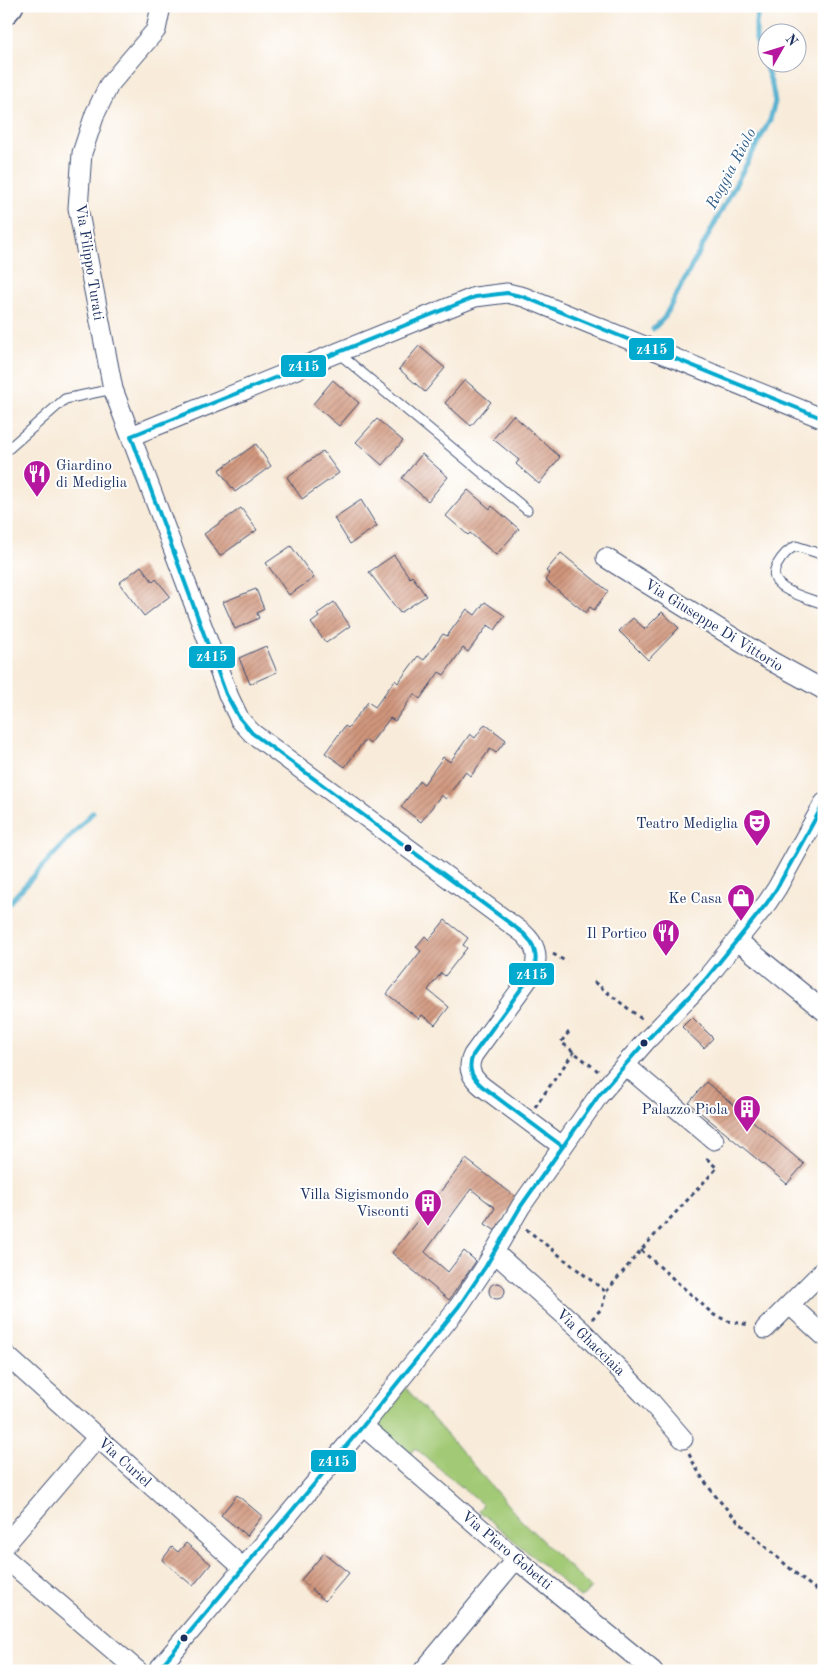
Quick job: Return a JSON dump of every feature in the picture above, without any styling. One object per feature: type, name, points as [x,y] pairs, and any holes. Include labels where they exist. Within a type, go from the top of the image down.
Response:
[{"type":"street","points":[[6,14],[12,6]]},
{"type":"street","name":"Via Filippo Turati","points":[[161,6],[156,30],[109,85],[95,114],[82,154],[78,208],[113,389],[229,697],[243,724],[252,733],[523,933],[534,945],[537,956],[534,971],[476,1050],[469,1064],[470,1072],[479,1084],[562,1146]]},
{"type":"street","points":[[131,436],[475,297],[507,293],[524,297],[824,419]]},
{"type":"street","name":"Via Giuseppe Di Vittorio","points":[[606,558],[771,661],[824,690]]},
{"type":"street","points":[[157,1671],[363,1426],[464,1300],[513,1219],[562,1146],[625,1065],[738,941],[777,888],[824,803]]},
{"type":"street","points":[[738,941],[824,1011]]},
{"type":"street","points":[[625,1065],[714,1140]]},
{"type":"street","name":"Via Ghacciaia","points":[[494,1252],[582,1331],[651,1402],[683,1439]]},
{"type":"street","points":[[765,1330],[824,1270]]},
{"type":"street","points":[[790,1305],[824,1336]]},
{"type":"street","name":"Via Curiel","points":[[6,1355],[243,1568]]},
{"type":"street","name":"Via Piero Gobetti","points":[[363,1426],[516,1559],[653,1671]]},
{"type":"street","points":[[6,1544],[98,1437]]},
{"type":"street","points":[[6,1559],[138,1671]]},
{"type":"street","points":[[422,1671],[516,1559]]},
{"type":"lane","points":[[337,352],[527,510]]},
{"type":"lane","points":[[6,450],[65,399],[113,389]]},
{"type":"lane","points":[[824,555],[796,546],[784,553],[774,573],[775,580],[787,591],[824,604]]},
{"type":"path","points":[[594,982],[656,1032]]},
{"type":"path","points":[[569,1032],[561,1042],[612,1081]]},
{"type":"path","points":[[526,1120],[574,1052]]},
{"type":"path","points":[[582,1331],[602,1308],[606,1292],[640,1250],[717,1168],[702,1154],[714,1140]]},
{"type":"path","points":[[513,1219],[606,1292]]},
{"type":"path","points":[[640,1250],[714,1315],[728,1321],[765,1330]]},
{"type":"path","points":[[683,1439],[693,1462],[706,1482],[737,1521],[806,1583],[824,1595]]},
{"type":"green space","points":[[406,1388],[521,1520],[591,1588],[584,1596],[580,1597],[478,1510],[483,1505],[415,1448],[410,1454],[385,1434],[381,1426],[382,1420],[393,1402]]},
{"type":"building","points":[[419,346],[445,368],[425,392],[399,369]]},
{"type":"building","points":[[333,380],[359,403],[339,426],[313,404]]},
{"type":"building","points":[[465,380],[491,402],[471,426],[445,403]]},
{"type":"building","points":[[513,415],[560,457],[539,484],[516,464],[519,460],[493,439]]},
{"type":"building","points":[[377,419],[403,441],[382,465],[356,442]]},
{"type":"building","points":[[256,444],[271,466],[235,492],[219,470]]},
{"type":"building","points":[[323,451],[339,473],[302,499],[287,477]]},
{"type":"building","points":[[422,454],[448,477],[428,501],[402,478]]},
{"type":"building","points":[[468,490],[490,509],[492,506],[519,529],[496,555],[446,516]]},
{"type":"building","points":[[361,500],[377,526],[350,544],[334,518]]},
{"type":"building","points":[[241,508],[257,530],[220,556],[204,534]]},
{"type":"building","points":[[291,546],[314,578],[289,595],[266,563]]},
{"type":"building","points":[[561,553],[608,591],[594,610],[590,607],[586,613],[545,580],[550,574],[546,571]]},
{"type":"building","points":[[394,555],[410,578],[412,576],[426,596],[400,613],[369,572]]},
{"type":"building","points":[[141,566],[153,582],[156,579],[170,596],[144,616],[119,583]]},
{"type":"building","points":[[256,589],[264,609],[257,613],[259,618],[235,629],[223,602]]},
{"type":"building","points":[[334,602],[350,626],[326,643],[311,623],[319,617],[317,614]]},
{"type":"building","points":[[485,602],[505,616],[495,630],[488,625],[468,652],[463,648],[444,675],[439,672],[420,699],[414,694],[395,721],[390,718],[370,744],[365,740],[345,767],[325,753],[345,726],[348,728],[368,702],[375,707],[395,680],[398,683],[418,656],[424,660],[443,634],[447,636],[467,609],[475,615]]},
{"type":"building","points":[[662,612],[679,628],[648,660],[619,631],[633,618],[645,629]]},
{"type":"building","points":[[266,646],[277,672],[250,684],[239,658]]},
{"type":"building","points":[[485,724],[506,740],[496,753],[490,749],[471,776],[465,772],[446,799],[441,795],[421,822],[401,807],[420,781],[424,784],[443,757],[450,762],[470,734],[475,738]]},
{"type":"building","points":[[445,920],[468,938],[463,945],[467,948],[445,976],[441,973],[428,990],[449,1007],[435,1025],[422,1015],[419,1019],[387,994],[421,951],[416,947],[425,936],[429,940]]},
{"type":"building","points":[[692,1017],[713,1038],[704,1048],[682,1027]]},
{"type":"building","name":"Palazzo Piola","points":[[706,1082],[804,1164],[787,1184],[689,1103]]},
{"type":"building","name":"Villa Sigismondo Visconti","points":[[466,1159],[516,1197],[496,1231],[485,1224],[495,1208],[471,1189],[425,1252],[448,1272],[464,1251],[476,1261],[449,1300],[392,1253]]},
{"type":"building","points":[[497,1283],[503,1285],[505,1291],[503,1297],[497,1299],[491,1297],[489,1291],[491,1285]]},
{"type":"building","points":[[237,1495],[262,1516],[247,1536],[221,1515]]},
{"type":"building","points":[[186,1543],[211,1564],[193,1586],[162,1560],[172,1547],[178,1552]]},
{"type":"building","points":[[324,1553],[349,1573],[325,1601],[301,1580]]},
{"type":"waterway","name":"Roggia Riolo","points":[[653,329],[664,318],[770,120],[775,102],[772,85],[756,40],[756,22],[760,6]]},
{"type":"waterway","name":"Roggia Riolo","points":[[6,906],[93,812]]},
{"type":"transit line","name":"z415","points":[[131,436],[475,297],[507,293],[524,297],[824,419]]},
{"type":"transit line","name":"z415","points":[[131,436],[226,694],[238,716],[252,733],[523,933],[530,941],[536,960],[534,971],[473,1055],[470,1065],[473,1077],[483,1087],[562,1146]]},
{"type":"transit line","name":"z415","points":[[157,1671],[363,1426],[459,1306],[486,1266],[521,1206],[599,1095],[645,1042],[705,980],[767,903],[824,803]]},
{"type":"place","name":"Giardino di Mediglia","points":[[37,498]]},
{"type":"place","name":"Teatro Mediglia","points":[[757,847]]},
{"type":"place","name":"Ke Casa","points":[[741,922]]},
{"type":"place","name":"Il Portico","points":[[666,957]]},
{"type":"place","name":"Palazzo Piola","points":[[747,1133]]},
{"type":"place","name":"Villa Sigismondo Visconti","points":[[428,1227]]}]
